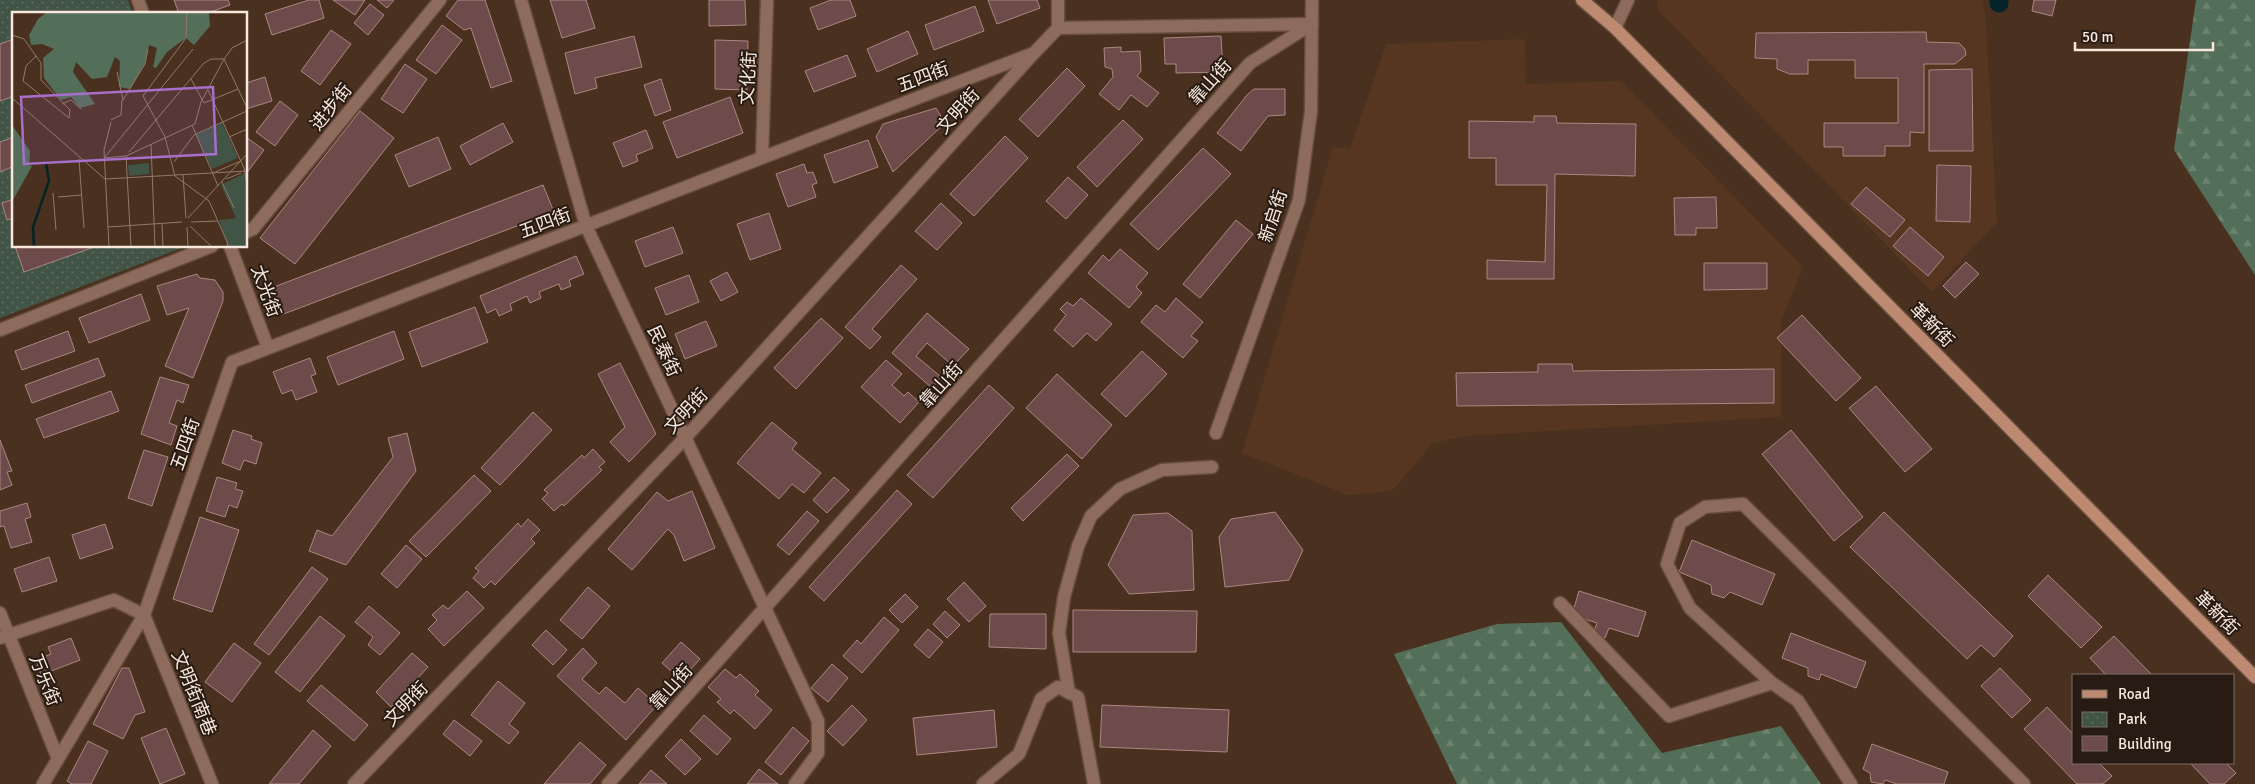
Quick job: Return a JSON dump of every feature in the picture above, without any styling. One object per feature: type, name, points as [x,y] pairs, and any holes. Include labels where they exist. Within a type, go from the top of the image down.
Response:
[{"type":"main road","name":"革新街","points":[[1582,0],[1615,28],[2255,677]]},
{"type":"street","points":[[138,0],[142,12]]},
{"type":"street","name":"进步街","points":[[248,231],[254,229],[440,0]]},
{"type":"street","name":"民泰街","points":[[521,0],[586,226],[818,721],[818,753],[795,784]]},
{"type":"street","name":"文化街","points":[[762,158],[767,0]]},
{"type":"street","points":[[1058,0],[1058,28],[1312,24]]},
{"type":"street","name":"新启街","points":[[1216,433],[1299,200],[1311,111],[1312,0]]},
{"type":"street","points":[[1615,28],[1628,0]]},
{"type":"street","name":"靠山街","points":[[608,784],[1250,63],[1312,24]]},
{"type":"street","name":"五四街","points":[[44,784],[144,615],[232,362],[1034,53],[1058,28]]},
{"type":"street","name":"文明街","points":[[354,784],[685,438],[1034,53]]},
{"type":"street","points":[[0,330],[207,248]]},
{"type":"street","name":"太光街","points":[[231,248],[268,348]]},
{"type":"street","points":[[1069,693],[1059,633],[1064,597],[1078,546],[1092,516],[1120,489],[1162,470],[1212,467]]},
{"type":"street","points":[[1851,784],[1798,701],[1772,684],[1690,608],[1667,564],[1680,523],[1704,506],[1743,504],[2024,784]]},
{"type":"street","points":[[4,636],[114,600],[144,615]]},
{"type":"street","points":[[1560,603],[1669,716],[1772,684]]},
{"type":"street","name":"万乐街","points":[[0,614],[4,636],[58,760]]},
{"type":"street","name":"文明街南巷","points":[[144,615],[212,784]]},
{"type":"street","points":[[983,784],[1019,754],[1041,699],[1058,687],[1078,697],[1094,784]]},
{"type":"shaded area","points":[[1657,0],[1983,0],[1986,22],[1997,222],[1932,292],[1658,10]]},
{"type":"shaded area","points":[[1525,39],[1526,84],[1621,81],[1803,267],[1781,321],[1781,417],[1466,436],[1433,443],[1392,491],[1348,495],[1242,453],[1333,147],[1350,149],[1386,44]]},
{"type":"green space","points":[[0,0],[128,0],[132,12],[12,12],[12,248],[182,248],[0,318]]},
{"type":"green space","points":[[2196,0],[2255,0],[2255,275],[2174,150]]},
{"type":"green space","points":[[1561,622],[1662,753],[1781,726],[1821,784],[1457,784],[1394,654],[1497,624]]},
{"type":"building","points":[[174,0],[228,0],[230,5],[211,12],[178,12]]},
{"type":"building","points":[[309,0],[319,0],[324,18],[272,35],[265,14]]},
{"type":"building","points":[[333,0],[365,0],[355,15]]},
{"type":"building","points":[[377,0],[394,0],[387,8]]},
{"type":"building","points":[[458,0],[485,0],[512,81],[491,88],[471,28],[464,30],[446,16]]},
{"type":"building","points":[[550,0],[586,0],[595,28],[562,38]]},
{"type":"building","points":[[709,0],[745,0],[746,25],[709,26]]},
{"type":"building","points":[[831,0],[850,0],[856,16],[818,30],[810,8]]},
{"type":"building","points":[[988,0],[1037,0],[1040,8],[997,24]]},
{"type":"building","points":[[2034,0],[2056,0],[2052,16],[2032,11]]},
{"type":"building","points":[[370,4],[384,15],[368,35],[354,23]]},
{"type":"building","points":[[975,6],[984,31],[934,50],[925,25]]},
{"type":"building","points":[[442,25],[462,40],[436,74],[416,60]]},
{"type":"building","points":[[331,30],[351,44],[320,85],[301,71]]},
{"type":"building","points":[[908,31],[918,54],[877,72],[867,49]]},
{"type":"building","points":[[1926,32],[1927,42],[1959,43],[1965,49],[1966,55],[1955,64],[1924,64],[1924,133],[1910,132],[1910,146],[1885,146],[1885,156],[1843,156],[1843,147],[1824,147],[1824,123],[1898,123],[1898,78],[1855,78],[1855,60],[1808,60],[1808,74],[1790,74],[1777,69],[1777,59],[1755,58],[1756,33]]},
{"type":"building","points":[[634,36],[642,67],[595,78],[597,88],[575,94],[565,53]]},
{"type":"building","points":[[1221,36],[1223,72],[1176,73],[1176,64],[1165,64],[1164,38]]},
{"type":"building","points":[[12,40],[12,97],[0,101],[0,44]]},
{"type":"building","points":[[715,40],[748,41],[747,90],[715,89]]},
{"type":"building","points":[[1121,47],[1121,52],[1140,51],[1141,71],[1137,76],[1159,93],[1147,107],[1131,95],[1119,110],[1099,94],[1113,77],[1112,69],[1105,67],[1104,48]]},
{"type":"building","points":[[847,55],[856,76],[814,92],[805,71]]},
{"type":"building","points":[[405,64],[427,79],[403,113],[381,99]]},
{"type":"building","points":[[1067,68],[1085,86],[1038,137],[1019,119]]},
{"type":"building","points":[[1972,69],[1973,151],[1929,151],[1929,70]]},
{"type":"building","points":[[265,77],[272,101],[248,108],[248,82]]},
{"type":"building","points":[[661,79],[671,110],[655,116],[644,85]]},
{"type":"building","points":[[1254,89],[1285,89],[1285,115],[1268,116],[1241,151],[1217,133]]},
{"type":"building","points":[[730,97],[743,133],[677,158],[663,122]]},
{"type":"building","points":[[280,101],[298,115],[275,146],[256,132]]},
{"type":"building","points":[[936,108],[945,123],[893,172],[876,137],[883,124]]},
{"type":"building","points":[[360,111],[394,138],[295,264],[260,238]]},
{"type":"building","points":[[1534,116],[1556,116],[1557,123],[1636,124],[1635,176],[1555,174],[1554,279],[1487,279],[1487,260],[1545,262],[1547,185],[1496,185],[1496,158],[1469,158],[1469,121],[1534,122]]},
{"type":"building","points":[[1123,120],[1143,139],[1097,187],[1077,167]]},
{"type":"building","points":[[503,123],[513,142],[470,165],[460,146]]},
{"type":"building","points":[[646,130],[653,148],[636,155],[638,161],[623,167],[613,143]]},
{"type":"building","points":[[1005,136],[1028,158],[974,216],[950,194]]},
{"type":"building","points":[[438,137],[451,169],[409,187],[395,155]]},
{"type":"building","points":[[12,138],[12,167],[0,172],[0,142]]},
{"type":"building","points":[[248,138],[264,150],[248,171]]},
{"type":"building","points":[[868,140],[878,167],[834,183],[824,155]]},
{"type":"building","points":[[1203,148],[1231,174],[1158,250],[1130,224]]},
{"type":"building","points":[[804,164],[807,173],[813,172],[817,183],[812,185],[816,197],[788,207],[776,174]]},
{"type":"building","points":[[1937,165],[1971,166],[1970,222],[1936,221]]},
{"type":"building","points":[[1068,177],[1088,195],[1066,219],[1046,201]]},
{"type":"building","points":[[543,185],[554,212],[281,315],[271,288]]},
{"type":"building","points":[[1866,187],[1905,220],[1890,237],[1851,204]]},
{"type":"building","points":[[1716,197],[1717,228],[1696,228],[1696,235],[1675,235],[1674,198]]},
{"type":"building","points":[[12,200],[12,219],[7,220],[2,203]]},
{"type":"building","points":[[941,203],[962,223],[937,250],[915,231]]},
{"type":"building","points":[[769,213],[781,249],[750,260],[737,224]]},
{"type":"building","points":[[1236,220],[1253,234],[1200,298],[1183,284]]},
{"type":"building","points":[[673,227],[683,253],[645,267],[635,241]]},
{"type":"building","points":[[1910,227],[1944,257],[1928,276],[1893,246]]},
{"type":"building","points":[[16,248],[91,248],[24,272]]},
{"type":"building","points":[[1120,249],[1148,273],[1136,287],[1142,293],[1129,308],[1088,273],[1103,255],[1109,261]]},
{"type":"building","points":[[576,256],[584,274],[569,280],[571,286],[561,290],[559,284],[539,292],[541,298],[530,303],[527,296],[510,304],[512,310],[499,316],[496,309],[487,313],[480,296]]},
{"type":"building","points":[[1966,262],[1979,274],[1955,298],[1943,286]]},
{"type":"building","points":[[1704,263],[1767,263],[1767,289],[1704,290]]},
{"type":"building","points":[[901,265],[917,279],[872,329],[881,337],[870,349],[845,327]]},
{"type":"building","points":[[727,272],[738,292],[721,301],[710,281]]},
{"type":"building","points":[[197,274],[200,278],[215,280],[223,292],[223,301],[193,378],[165,366],[189,308],[167,315],[157,286]]},
{"type":"building","points":[[689,275],[699,302],[666,315],[655,288]]},
{"type":"building","points":[[141,294],[150,320],[89,343],[79,318]]},
{"type":"building","points":[[1081,298],[1112,324],[1096,341],[1087,333],[1073,347],[1054,330],[1066,315],[1060,309],[1067,302],[1073,306]]},
{"type":"building","points":[[1176,298],[1203,322],[1191,336],[1198,341],[1183,358],[1141,322],[1156,305],[1165,312]]},
{"type":"building","points":[[475,307],[488,342],[422,367],[409,332]]},
{"type":"building","points":[[927,313],[969,349],[953,366],[927,343],[916,356],[941,377],[932,388],[892,353]]},
{"type":"building","points":[[1802,315],[1861,378],[1836,401],[1777,338]]},
{"type":"building","points":[[821,318],[843,338],[796,389],[774,368]]},
{"type":"building","points":[[706,321],[717,346],[685,359],[675,334]]},
{"type":"building","points":[[68,331],[75,351],[22,370],[15,351]]},
{"type":"building","points":[[394,331],[404,359],[338,385],[327,357]]},
{"type":"building","points":[[1142,351],[1167,374],[1126,417],[1101,394]]},
{"type":"building","points":[[98,358],[105,376],[32,403],[25,385]]},
{"type":"building","points":[[310,358],[316,374],[311,376],[317,392],[296,400],[292,390],[282,394],[273,372]]},
{"type":"building","points":[[886,360],[902,374],[892,385],[904,396],[908,392],[919,402],[900,423],[861,387]]},
{"type":"building","points":[[620,363],[656,434],[629,462],[610,442],[625,427],[598,374]]},
{"type":"building","points":[[1538,364],[1572,364],[1573,371],[1774,369],[1774,403],[1457,406],[1456,373],[1538,372]]},
{"type":"building","points":[[1057,374],[1112,425],[1082,459],[1026,408]]},
{"type":"building","points":[[160,377],[189,385],[183,403],[177,400],[169,423],[177,426],[171,445],[141,434]]},
{"type":"building","points":[[989,385],[1014,408],[933,498],[907,475]]},
{"type":"building","points":[[1876,386],[1932,449],[1905,472],[1849,408]]},
{"type":"building","points":[[111,391],[119,411],[44,438],[36,419]]},
{"type":"building","points":[[533,412],[552,430],[500,485],[481,468]]},
{"type":"building","points":[[772,422],[797,443],[792,449],[821,473],[804,493],[792,484],[779,499],[737,463]]},
{"type":"building","points":[[233,430],[252,436],[251,439],[262,443],[256,464],[244,460],[240,470],[222,463]]},
{"type":"building","points":[[1791,430],[1863,517],[1834,541],[1762,454]]},
{"type":"building","points":[[407,433],[416,471],[346,565],[309,551],[317,530],[332,536],[393,457],[388,438]]},
{"type":"building","points":[[0,440],[12,471],[7,472],[12,485],[0,490]]},
{"type":"building","points":[[593,449],[605,462],[599,467],[602,470],[564,506],[562,504],[554,511],[542,499],[548,493],[544,490],[582,455],[584,458]]},
{"type":"building","points":[[144,450],[168,457],[152,506],[128,498]]},
{"type":"building","points":[[1067,454],[1079,466],[1023,521],[1011,508]]},
{"type":"building","points":[[474,475],[491,491],[426,557],[409,541]]},
{"type":"building","points":[[217,477],[237,483],[235,489],[243,491],[237,508],[229,505],[225,517],[206,511]]},
{"type":"building","points":[[834,477],[849,490],[827,513],[813,500]]},
{"type":"building","points":[[897,490],[912,504],[824,601],[809,587]]},
{"type":"building","points":[[692,491],[715,548],[684,561],[674,535],[668,529],[632,570],[608,549],[657,492],[668,501]]},
{"type":"building","points":[[27,503],[31,517],[25,519],[32,542],[11,548],[4,526],[0,527],[0,511]]},
{"type":"building","points":[[807,511],[819,521],[789,555],[777,545]]},
{"type":"building","points":[[1275,512],[1303,550],[1289,580],[1225,587],[1219,537],[1231,519]]},
{"type":"building","points":[[1884,512],[2013,636],[1994,657],[1981,645],[1967,659],[1850,547]]},
{"type":"building","points":[[1168,513],[1192,531],[1194,590],[1129,594],[1108,565],[1133,515]]},
{"type":"building","points":[[200,517],[239,530],[212,612],[173,599]]},
{"type":"building","points":[[528,519],[540,530],[531,539],[535,543],[495,585],[491,581],[484,588],[473,578],[479,571],[475,568],[518,523],[521,527]]},
{"type":"building","points":[[105,524],[113,548],[80,559],[72,535]]},
{"type":"building","points":[[1692,540],[1775,574],[1762,605],[1730,592],[1724,598],[1712,594],[1711,585],[1679,572]]},
{"type":"building","points":[[406,545],[422,559],[397,588],[381,574]]},
{"type":"building","points":[[49,557],[57,581],[22,592],[14,569]]},
{"type":"building","points":[[312,567],[328,579],[269,655],[254,644]]},
{"type":"building","points":[[2048,575],[2102,627],[2081,648],[2028,596]]},
{"type":"building","points":[[964,582],[986,606],[969,622],[947,599]]},
{"type":"building","points":[[588,587],[610,606],[582,639],[560,620]]},
{"type":"building","points":[[467,591],[484,608],[444,646],[428,629],[437,620],[432,615],[443,605],[448,609]]},
{"type":"building","points":[[1579,591],[1646,612],[1638,637],[1609,628],[1605,638],[1593,634],[1597,623],[1572,615]]},
{"type":"building","points":[[905,594],[918,607],[902,623],[889,610]]},
{"type":"building","points":[[369,606],[400,633],[380,655],[368,645],[373,637],[355,622]]},
{"type":"building","points":[[1073,610],[1197,611],[1196,652],[1073,652]]},
{"type":"building","points":[[945,611],[960,625],[947,638],[933,624]]},
{"type":"building","points":[[990,614],[1046,614],[1046,649],[989,647]]},
{"type":"building","points":[[320,616],[345,636],[300,692],[275,672]]},
{"type":"building","points":[[884,617],[899,630],[862,673],[843,656],[857,640],[861,644]]},
{"type":"building","points":[[928,629],[943,642],[929,658],[914,645]]},
{"type":"building","points":[[546,630],[567,650],[553,665],[532,645]]},
{"type":"building","points":[[1791,633],[1866,662],[1856,688],[1821,674],[1819,680],[1808,676],[1808,668],[1782,658]]},
{"type":"building","points":[[2114,636],[2151,674],[2105,674],[2090,658]]},
{"type":"building","points":[[71,638],[80,660],[41,675],[36,660],[51,654],[48,647]]},
{"type":"building","points":[[681,642],[700,659],[681,680],[662,663]]},
{"type":"building","points":[[234,643],[261,663],[232,702],[205,682]]},
{"type":"building","points":[[583,648],[597,663],[582,679],[599,694],[606,687],[625,703],[638,688],[657,705],[626,740],[557,676]]},
{"type":"building","points":[[412,653],[428,667],[391,707],[376,692]]},
{"type":"building","points":[[832,664],[848,678],[828,702],[811,688]]},
{"type":"building","points":[[122,668],[129,668],[145,712],[135,715],[123,739],[93,724]]},
{"type":"building","points":[[2000,668],[2031,700],[2012,718],[1981,686]]},
{"type":"building","points":[[725,669],[736,678],[740,674],[759,691],[755,695],[772,710],[755,729],[734,710],[730,714],[717,702],[721,699],[708,687]]},
{"type":"building","points":[[498,681],[525,703],[509,724],[519,732],[509,744],[471,715]]},
{"type":"building","points":[[321,685],[368,725],[354,741],[307,701]]},
{"type":"building","points":[[852,705],[867,720],[843,746],[827,731]]},
{"type":"building","points":[[1102,705],[1229,710],[1227,752],[1100,747]]},
{"type":"building","points":[[2047,707],[2072,733],[2072,764],[2100,764],[2112,776],[2103,784],[2077,784],[2024,729]]},
{"type":"building","points":[[994,710],[997,747],[917,755],[913,718]]},
{"type":"building","points":[[704,715],[731,739],[717,755],[690,731]]},
{"type":"building","points":[[454,720],[482,741],[470,756],[443,734]]},
{"type":"building","points":[[793,727],[809,741],[781,775],[765,762]]},
{"type":"building","points":[[166,728],[185,774],[160,784],[141,738]]},
{"type":"building","points":[[313,730],[331,746],[299,784],[269,784]]},
{"type":"building","points":[[681,739],[701,759],[685,775],[665,756]]},
{"type":"building","points":[[88,741],[108,751],[91,784],[72,784],[67,781]]},
{"type":"building","points":[[580,742],[606,765],[590,784],[544,784]]},
{"type":"building","points":[[1872,744],[1948,772],[1944,784],[1897,784],[1885,780],[1883,784],[1871,782],[1870,773],[1863,769]]},
{"type":"building","points":[[2191,764],[2227,764],[2236,773],[2224,784],[2210,784]]},
{"type":"building","points":[[759,769],[778,784],[747,784]]},
{"type":"building","points":[[651,770],[667,784],[639,784]]}]
